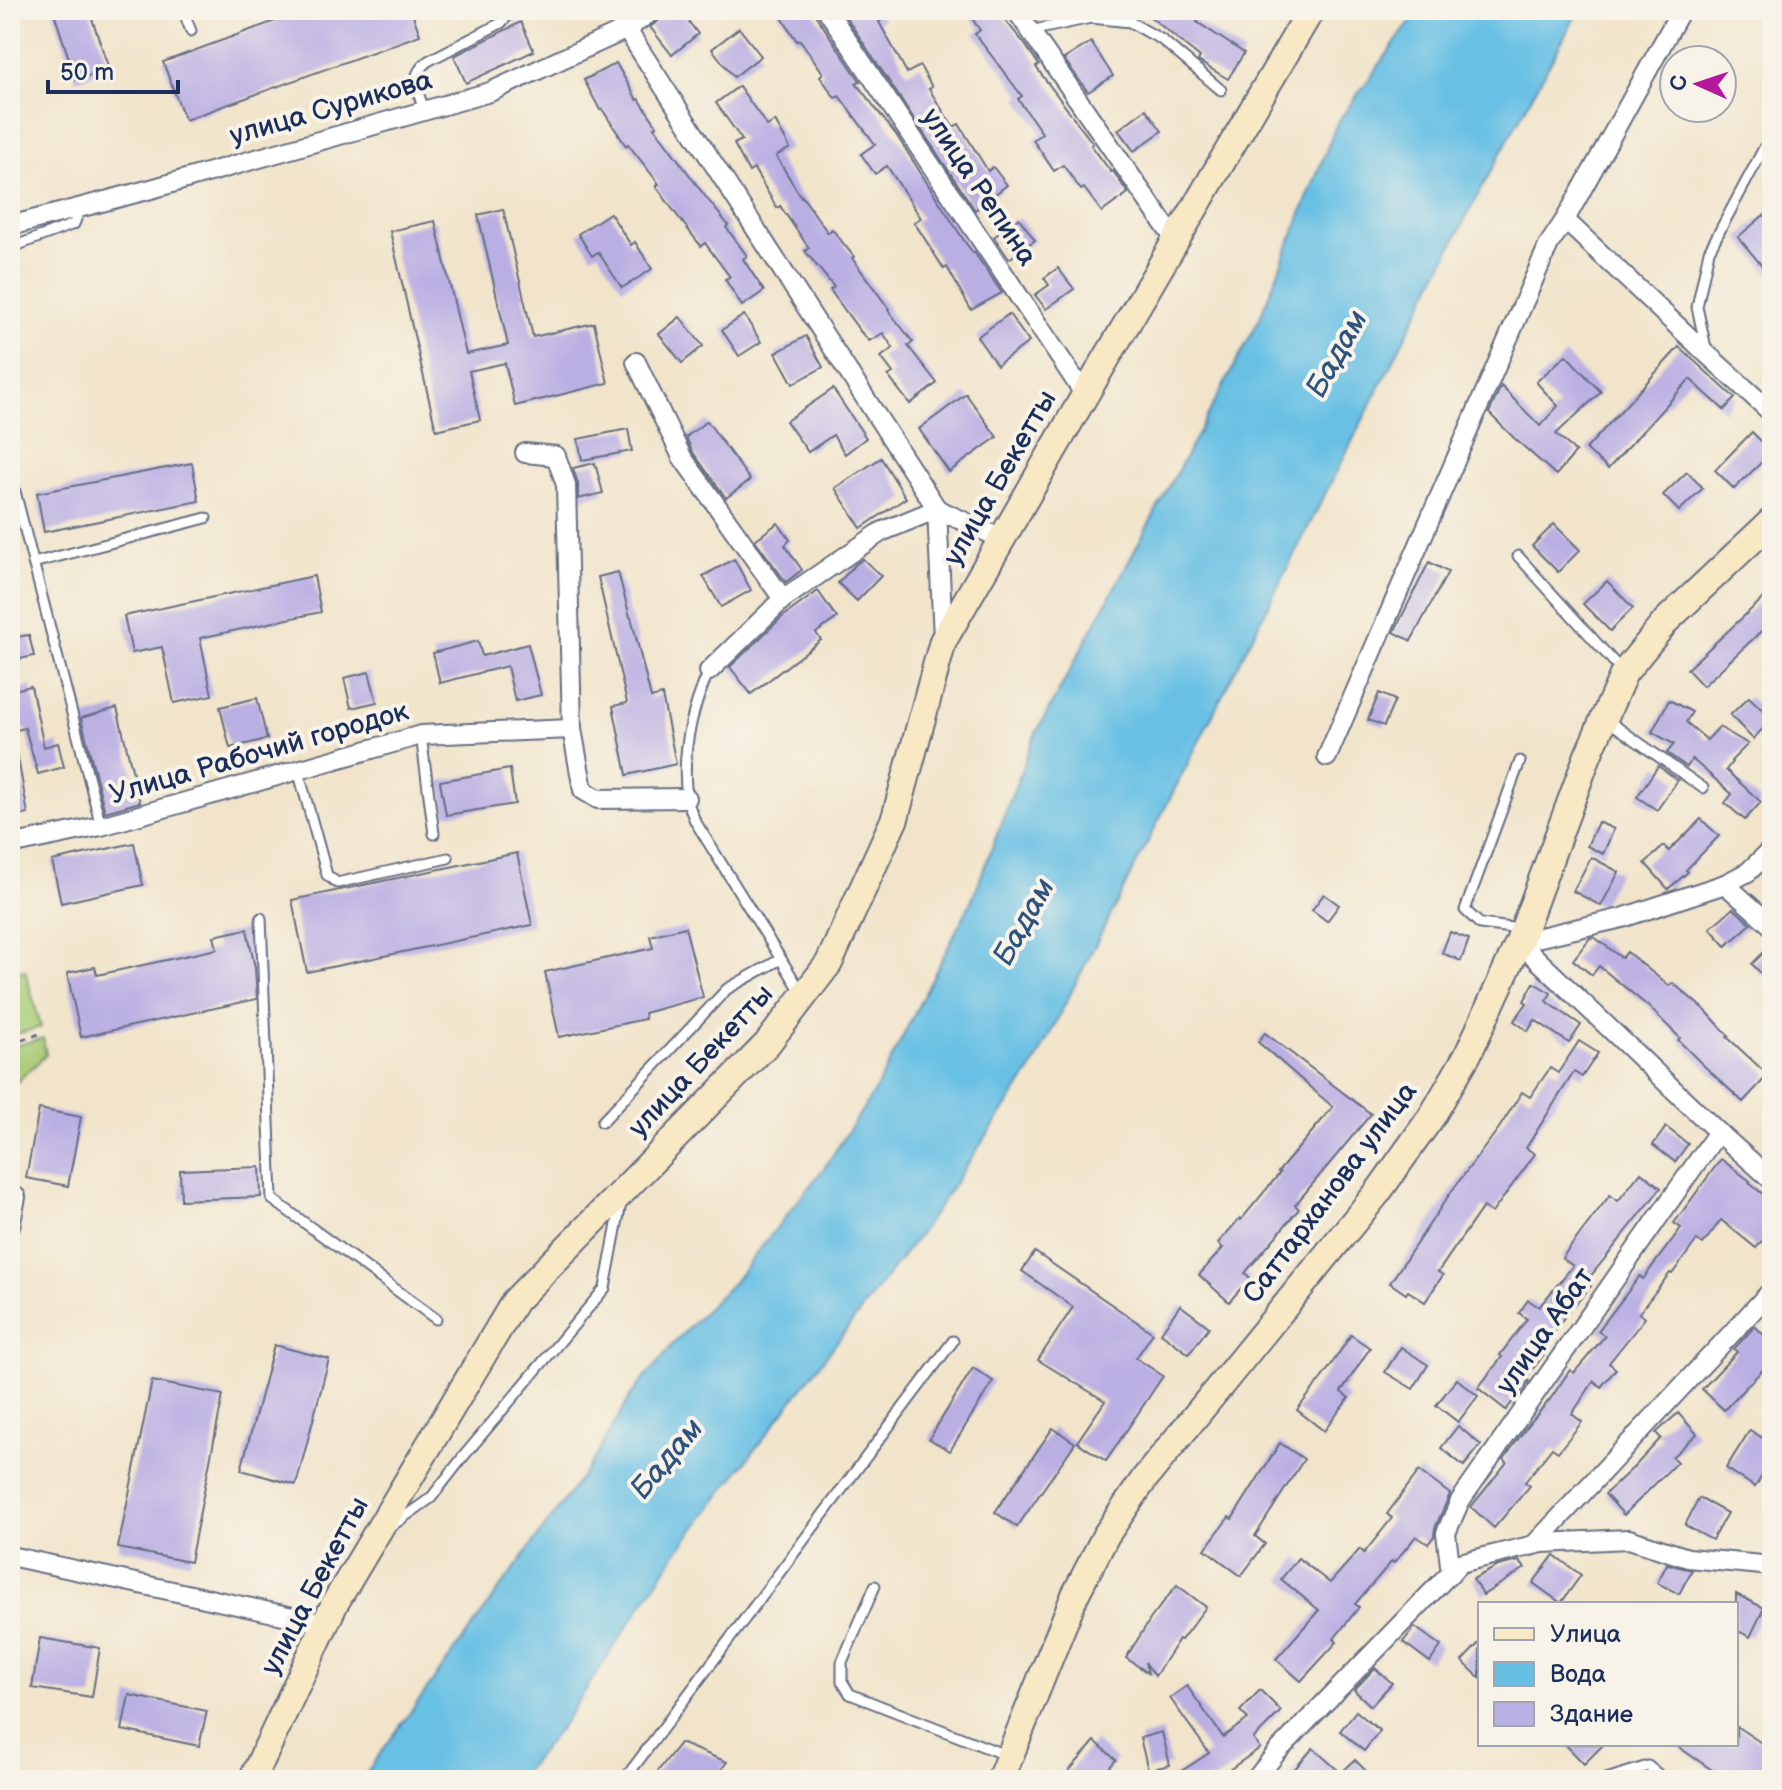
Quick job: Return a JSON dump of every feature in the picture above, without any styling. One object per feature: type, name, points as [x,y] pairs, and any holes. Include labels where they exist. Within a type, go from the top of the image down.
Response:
[{"type":"street","points":[[614,10],[937,509],[943,641]]},
{"type":"street","name":"улица Сурикова","points":[[10,226],[490,92],[627,29],[654,10]]},
{"type":"street","name":"улица Репина","points":[[827,10],[1085,395]]},
{"type":"street","points":[[1016,10],[1175,240]]},
{"type":"street","name":"улица Бекетты","points":[[252,1780],[335,1603],[515,1301],[767,1044],[829,963],[895,818],[943,641],[1311,10]]},
{"type":"street","points":[[1327,757],[1549,244],[1681,10]]},
{"type":"street","points":[[1565,220],[1772,413]]},
{"type":"street","points":[[636,362],[682,457],[783,599]]},
{"type":"street","points":[[525,453],[556,456],[566,485],[572,729],[583,790],[598,799],[687,798]]},
{"type":"street","points":[[709,671],[783,599],[881,532],[937,509],[1002,539]]},
{"type":"street","name":"Саттарханова улица","points":[[1004,1768],[1075,1595],[1106,1535],[1145,1478],[1378,1192],[1432,1116],[1468,1054],[1521,936],[1566,810],[1624,673],[1667,620],[1766,533]]},
{"type":"street","name":"Улица Рабочий городок","points":[[10,845],[101,826],[421,735],[572,729]]},
{"type":"street","points":[[1521,936],[1622,918],[1725,884],[1748,872],[1772,849]]},
{"type":"street","points":[[1725,884],[1772,926]]},
{"type":"street","points":[[1521,936],[1718,1132],[1772,1180]]},
{"type":"street","name":"улица Абат","points":[[1451,1573],[1446,1533],[1460,1501],[1718,1132]]},
{"type":"street","points":[[10,1227],[16,1197]]},
{"type":"street","points":[[1535,1544],[1772,1290]]},
{"type":"street","points":[[1255,1780],[1278,1751],[1460,1563],[1535,1544],[1629,1539],[1688,1558],[1772,1566]]},
{"type":"street","points":[[10,1556],[325,1624]]},
{"type":"lane","points":[[183,10],[191,31]]},
{"type":"lane","points":[[424,111],[415,76],[419,68],[501,23],[513,10]]},
{"type":"lane","points":[[1030,31],[1091,18],[1130,22],[1162,40],[1221,90]]},
{"type":"lane","points":[[1708,355],[1697,307],[1709,251],[1764,148],[1772,139]]},
{"type":"lane","points":[[10,248],[74,224],[80,208]]},
{"type":"lane","points":[[10,472],[101,826]]},
{"type":"lane","points":[[33,563],[206,518]]},
{"type":"lane","points":[[1518,556],[1624,673]]},
{"type":"lane","points":[[709,671],[696,700],[686,744],[687,798],[695,821],[804,996]]},
{"type":"lane","points":[[1604,718],[1703,788]]},
{"type":"lane","points":[[421,735],[434,834]]},
{"type":"lane","points":[[1520,761],[1465,910],[1480,924],[1521,936]]},
{"type":"lane","points":[[298,770],[327,875],[337,883],[448,858]]},
{"type":"lane","points":[[261,918],[272,1199],[436,1319]]},
{"type":"lane","points":[[602,1122],[727,989],[781,959]]},
{"type":"lane","points":[[374,1538],[431,1498],[605,1288],[624,1190]]},
{"type":"lane","points":[[624,1780],[953,1341]]},
{"type":"lane","points":[[875,1586],[842,1662],[842,1681],[850,1694],[1004,1768]]},
{"type":"lane","points":[[1603,1780],[1648,1766],[1665,1780]]},
{"type":"path","points":[[10,1043],[43,1033]]},
{"type":"green space","points":[[25,970],[41,1027],[10,1036],[10,974]]},
{"type":"green space","points":[[43,1038],[46,1055],[10,1088],[10,1047]]},
{"type":"water","name":"Бадам","points":[[1419,10],[1579,10],[1473,204],[1032,1069],[924,1228],[679,1549],[561,1727],[518,1780],[361,1780],[595,1458],[631,1395],[674,1343],[736,1279],[825,1167],[877,1087],[972,900],[1034,737],[1259,320],[1337,123]]},
{"type":"building","points":[[53,10],[89,10],[109,69],[76,80]]},
{"type":"building","points":[[305,10],[411,10],[420,35],[185,120],[163,62]]},
{"type":"building","points":[[673,10],[680,10],[698,34],[672,55],[650,27]]},
{"type":"building","points":[[777,10],[812,10],[860,81],[856,83],[897,136],[965,242],[1002,293],[971,310],[947,267],[944,269],[914,222],[921,218],[887,166],[875,174],[861,154],[875,144],[839,96],[835,98],[820,76],[823,73]]},
{"type":"building","points":[[851,10],[878,10],[883,19],[879,22],[907,73],[920,66],[932,87],[929,89],[953,127],[959,124],[988,171],[993,167],[1007,185],[975,210],[844,14]]},
{"type":"building","points":[[966,10],[997,10],[1024,43],[1039,65],[1036,67],[1128,193],[1102,212],[1063,165],[1054,171],[1033,140],[1042,133],[1018,99],[1022,96],[975,34],[980,30]]},
{"type":"building","points":[[1142,10],[1186,10],[1199,20],[1197,22],[1244,53],[1228,79],[1198,61],[1200,57]]},
{"type":"building","points":[[521,22],[534,51],[466,83],[454,56]]},
{"type":"building","points":[[739,28],[761,56],[734,77],[712,49]]},
{"type":"building","points":[[1091,42],[1113,76],[1088,92],[1064,59]]},
{"type":"building","points":[[616,63],[637,100],[657,126],[654,127],[728,225],[726,227],[747,256],[743,259],[764,291],[742,306],[725,279],[730,277],[705,243],[701,246],[676,214],[656,186],[659,184],[600,110],[584,80]]},
{"type":"building","points":[[739,86],[767,126],[775,121],[790,148],[776,156],[801,197],[828,233],[832,229],[854,257],[913,342],[908,346],[937,383],[910,404],[888,376],[893,373],[881,357],[893,348],[883,333],[869,341],[860,331],[830,290],[834,287],[805,251],[809,248],[780,206],[777,208],[754,169],[749,172],[734,144],[742,140],[716,103]]},
{"type":"building","points":[[1146,109],[1162,131],[1134,151],[1118,130]]},
{"type":"building","points":[[503,209],[533,337],[594,323],[608,383],[515,406],[505,363],[469,371],[480,420],[436,430],[390,231],[435,221],[466,354],[508,345],[478,215]]},
{"type":"building","points":[[610,213],[631,245],[635,242],[652,269],[622,288],[598,252],[592,256],[578,234]]},
{"type":"building","points":[[1764,215],[1772,224],[1772,278],[1738,237]]},
{"type":"building","points":[[1019,218],[1035,240],[1009,259],[994,237]]},
{"type":"building","points":[[1058,268],[1074,289],[1046,309],[1035,295],[1049,285],[1044,278]]},
{"type":"building","points":[[1009,314],[1029,342],[997,365],[977,337]]},
{"type":"building","points":[[744,315],[761,342],[739,356],[722,330]]},
{"type":"building","points":[[680,317],[703,346],[682,363],[659,334]]},
{"type":"building","points":[[806,336],[823,367],[793,384],[776,353]]},
{"type":"building","points":[[1679,347],[1735,398],[1724,410],[1690,379],[1608,469],[1586,449]]},
{"type":"building","points":[[1566,355],[1601,392],[1556,434],[1576,452],[1556,475],[1489,413],[1501,386],[1540,426],[1558,406],[1536,382]]},
{"type":"building","points":[[833,389],[866,438],[845,454],[833,435],[808,452],[786,421]]},
{"type":"building","points":[[966,394],[997,437],[949,472],[919,429]]},
{"type":"building","points":[[707,421],[750,480],[726,498],[692,451],[686,437]]},
{"type":"building","points":[[628,429],[632,451],[582,460],[578,439]]},
{"type":"building","points":[[1752,432],[1772,452],[1734,489],[1715,470]]},
{"type":"building","points":[[881,458],[906,498],[861,528],[835,488]]},
{"type":"building","points":[[192,463],[199,501],[44,532],[37,493]]},
{"type":"building","points":[[595,463],[603,493],[578,499],[573,468]]},
{"type":"building","points":[[1687,472],[1703,488],[1679,511],[1663,495]]},
{"type":"building","points":[[778,523],[790,540],[785,545],[802,570],[786,582],[755,540]]},
{"type":"building","points":[[1554,524],[1580,550],[1558,572],[1532,546]]},
{"type":"building","points":[[734,559],[751,590],[721,607],[703,576]]},
{"type":"building","points":[[863,559],[881,576],[857,601],[838,583]]},
{"type":"building","points":[[1429,562],[1448,572],[1411,641],[1394,632]]},
{"type":"building","points":[[618,572],[651,698],[662,695],[676,764],[627,775],[613,706],[627,703],[598,577]]},
{"type":"building","points":[[314,576],[321,612],[200,638],[212,695],[174,703],[162,647],[132,653],[124,616]]},
{"type":"building","points":[[1607,581],[1633,608],[1610,631],[1583,604]]},
{"type":"building","points":[[1772,590],[1772,621],[1703,686],[1687,669]]},
{"type":"building","points":[[818,591],[837,618],[816,633],[821,640],[751,694],[730,667],[781,618]]},
{"type":"building","points":[[29,635],[34,656],[10,661],[10,638]]},
{"type":"building","points":[[478,641],[482,656],[528,644],[541,695],[515,701],[507,666],[440,683],[433,653]]},
{"type":"building","points":[[369,672],[377,702],[351,708],[344,678]]},
{"type":"building","points":[[31,686],[44,747],[58,743],[64,767],[38,774],[25,728],[16,730],[10,702],[10,691]]},
{"type":"building","points":[[1379,693],[1395,700],[1384,726],[1368,720]]},
{"type":"building","points":[[1749,697],[1772,719],[1753,739],[1730,715]]},
{"type":"building","points":[[257,698],[267,739],[230,748],[220,707]]},
{"type":"building","points":[[1669,700],[1692,712],[1686,722],[1707,740],[1719,727],[1748,744],[1726,770],[1761,802],[1745,820],[1725,803],[1732,794],[1692,759],[1687,767],[1667,753],[1674,744],[1652,732]]},
{"type":"building","points":[[117,708],[140,802],[105,812],[81,718]]},
{"type":"building","points":[[17,753],[28,814],[10,818],[10,754]]},
{"type":"building","points":[[1658,766],[1678,780],[1657,810],[1637,797]]},
{"type":"building","points":[[510,769],[515,804],[446,815],[440,781]]},
{"type":"building","points":[[1701,819],[1719,836],[1686,870],[1688,872],[1668,889],[1645,863],[1664,846],[1669,851]]},
{"type":"building","points":[[1598,822],[1614,829],[1603,854],[1587,846]]},
{"type":"building","points":[[134,843],[143,885],[61,903],[52,861]]},
{"type":"building","points":[[517,853],[532,925],[307,972],[292,900]]},
{"type":"building","points":[[1591,857],[1619,872],[1601,906],[1573,891]]},
{"type":"building","points":[[1324,894],[1339,905],[1327,921],[1312,910]]},
{"type":"building","points":[[1733,908],[1751,924],[1726,946],[1710,928]]},
{"type":"building","points":[[685,927],[703,997],[644,1013],[645,1019],[559,1037],[545,972],[653,948],[650,936]]},
{"type":"building","points":[[247,929],[255,968],[257,999],[81,1037],[67,973],[95,967],[97,975],[217,949],[214,936]]},
{"type":"building","points":[[1450,932],[1469,939],[1461,961],[1442,953]]},
{"type":"building","points":[[1594,937],[1622,958],[1627,952],[1669,986],[1673,983],[1707,1012],[1727,1037],[1768,1075],[1743,1102],[1678,1040],[1680,1038],[1650,1008],[1599,966],[1592,975],[1573,960]]},
{"type":"building","points":[[1772,944],[1772,985],[1752,964]]},
{"type":"building","points":[[1534,983],[1551,993],[1546,1001],[1581,1025],[1569,1043],[1535,1020],[1528,1031],[1514,1021],[1527,1003],[1524,1001]]},
{"type":"building","points":[[1265,1033],[1371,1114],[1295,1205],[1299,1209],[1245,1273],[1250,1278],[1229,1302],[1199,1275],[1223,1248],[1218,1243],[1241,1220],[1333,1107],[1258,1042]]},
{"type":"building","points":[[1579,1041],[1598,1053],[1582,1077],[1574,1072],[1526,1148],[1535,1154],[1492,1213],[1483,1207],[1438,1272],[1443,1275],[1425,1302],[1390,1283],[1522,1092],[1530,1097],[1550,1068],[1558,1073]]},
{"type":"building","points":[[39,1109],[81,1117],[68,1186],[26,1178]]},
{"type":"building","points":[[1666,1127],[1688,1144],[1675,1162],[1653,1145]]},
{"type":"building","points":[[1721,1159],[1772,1201],[1772,1228],[1756,1248],[1721,1220],[1703,1244],[1697,1240],[1639,1313],[1645,1318],[1609,1363],[1616,1369],[1601,1387],[1594,1381],[1572,1414],[1582,1422],[1558,1452],[1552,1448],[1525,1482],[1530,1486],[1494,1528],[1471,1507],[1507,1462],[1504,1459],[1570,1370],[1574,1373],[1605,1336],[1598,1331],[1640,1276],[1643,1279],[1681,1228],[1674,1223]]},
{"type":"building","points":[[260,1167],[261,1197],[181,1200],[180,1170]]},
{"type":"building","points":[[1641,1172],[1661,1188],[1586,1282],[1591,1286],[1573,1304],[1545,1346],[1548,1349],[1526,1378],[1529,1381],[1506,1410],[1478,1388],[1527,1319],[1519,1313],[1528,1300],[1539,1307],[1573,1266],[1562,1258],[1586,1226],[1610,1195],[1618,1201]]},
{"type":"building","points":[[1035,1252],[1153,1333],[1136,1358],[1163,1376],[1106,1461],[1077,1442],[1105,1401],[1038,1360],[1073,1307],[1022,1271]]},
{"type":"building","points":[[1180,1305],[1209,1327],[1189,1354],[1161,1333]]},
{"type":"building","points":[[1755,1326],[1772,1344],[1772,1360],[1724,1410],[1702,1389],[1737,1352],[1734,1349]]},
{"type":"building","points":[[1351,1335],[1370,1348],[1341,1392],[1349,1398],[1324,1431],[1297,1410]]},
{"type":"building","points":[[274,1345],[329,1359],[296,1485],[241,1470]]},
{"type":"building","points":[[1401,1347],[1428,1365],[1413,1389],[1385,1372]]},
{"type":"building","points":[[973,1368],[993,1381],[950,1451],[929,1439]]},
{"type":"building","points":[[1457,1379],[1478,1396],[1458,1422],[1436,1405]]},
{"type":"building","points":[[152,1381],[223,1395],[190,1562],[118,1548]]},
{"type":"building","points":[[1678,1413],[1697,1434],[1672,1457],[1677,1462],[1624,1515],[1605,1494],[1661,1438],[1656,1433]]},
{"type":"building","points":[[1458,1426],[1481,1445],[1464,1466],[1441,1448]]},
{"type":"building","points":[[1053,1428],[1075,1443],[1017,1527],[995,1512]]},
{"type":"building","points":[[1750,1430],[1772,1444],[1772,1460],[1755,1487],[1726,1468]]},
{"type":"building","points":[[1280,1443],[1304,1459],[1255,1536],[1265,1544],[1241,1576],[1205,1549],[1229,1517],[1232,1519]]},
{"type":"building","points":[[1419,1471],[1450,1494],[1434,1536],[1428,1544],[1416,1536],[1394,1563],[1392,1561],[1355,1604],[1359,1607],[1334,1639],[1337,1642],[1301,1681],[1276,1659],[1319,1610],[1281,1579],[1298,1558],[1330,1583],[1360,1549],[1364,1553],[1392,1518],[1387,1514]]},
{"type":"building","points":[[1699,1498],[1727,1513],[1712,1540],[1685,1525]]},
{"type":"building","points":[[1554,1555],[1581,1575],[1562,1602],[1533,1583]]},
{"type":"building","points":[[1519,1561],[1525,1568],[1483,1595],[1473,1579],[1498,1566]]},
{"type":"building","points":[[1667,1564],[1692,1570],[1679,1594],[1657,1583]]},
{"type":"building","points":[[1177,1585],[1206,1607],[1179,1639],[1155,1676],[1145,1662],[1148,1673],[1126,1658],[1151,1618]]},
{"type":"building","points":[[1736,1594],[1764,1608],[1750,1637],[1738,1631]]},
{"type":"building","points":[[1415,1627],[1441,1646],[1430,1662],[1403,1642]]},
{"type":"building","points":[[40,1638],[100,1648],[92,1697],[32,1688]]},
{"type":"building","points":[[1478,1644],[1478,1676],[1462,1661]]},
{"type":"building","points":[[1375,1668],[1392,1683],[1371,1706],[1354,1690]]},
{"type":"building","points":[[1187,1686],[1223,1737],[1248,1719],[1240,1711],[1260,1690],[1281,1711],[1253,1739],[1260,1748],[1215,1780],[1168,1780],[1209,1753],[1170,1698]]},
{"type":"building","points":[[129,1695],[207,1711],[199,1746],[122,1730]]},
{"type":"building","points":[[1356,1711],[1380,1731],[1364,1751],[1340,1731]]},
{"type":"building","points":[[1738,1727],[1772,1750],[1772,1780],[1727,1780],[1677,1746],[1738,1746]]},
{"type":"building","points":[[1162,1732],[1170,1765],[1148,1770],[1140,1738]]},
{"type":"building","points":[[1095,1741],[1116,1760],[1098,1780],[1061,1780]]},
{"type":"building","points":[[680,1743],[727,1762],[713,1780],[651,1780]]},
{"type":"building","points":[[1567,1746],[1602,1746],[1584,1764]]},
{"type":"building","points":[[1313,1748],[1341,1773],[1355,1760],[1375,1780],[1285,1780]]}]
